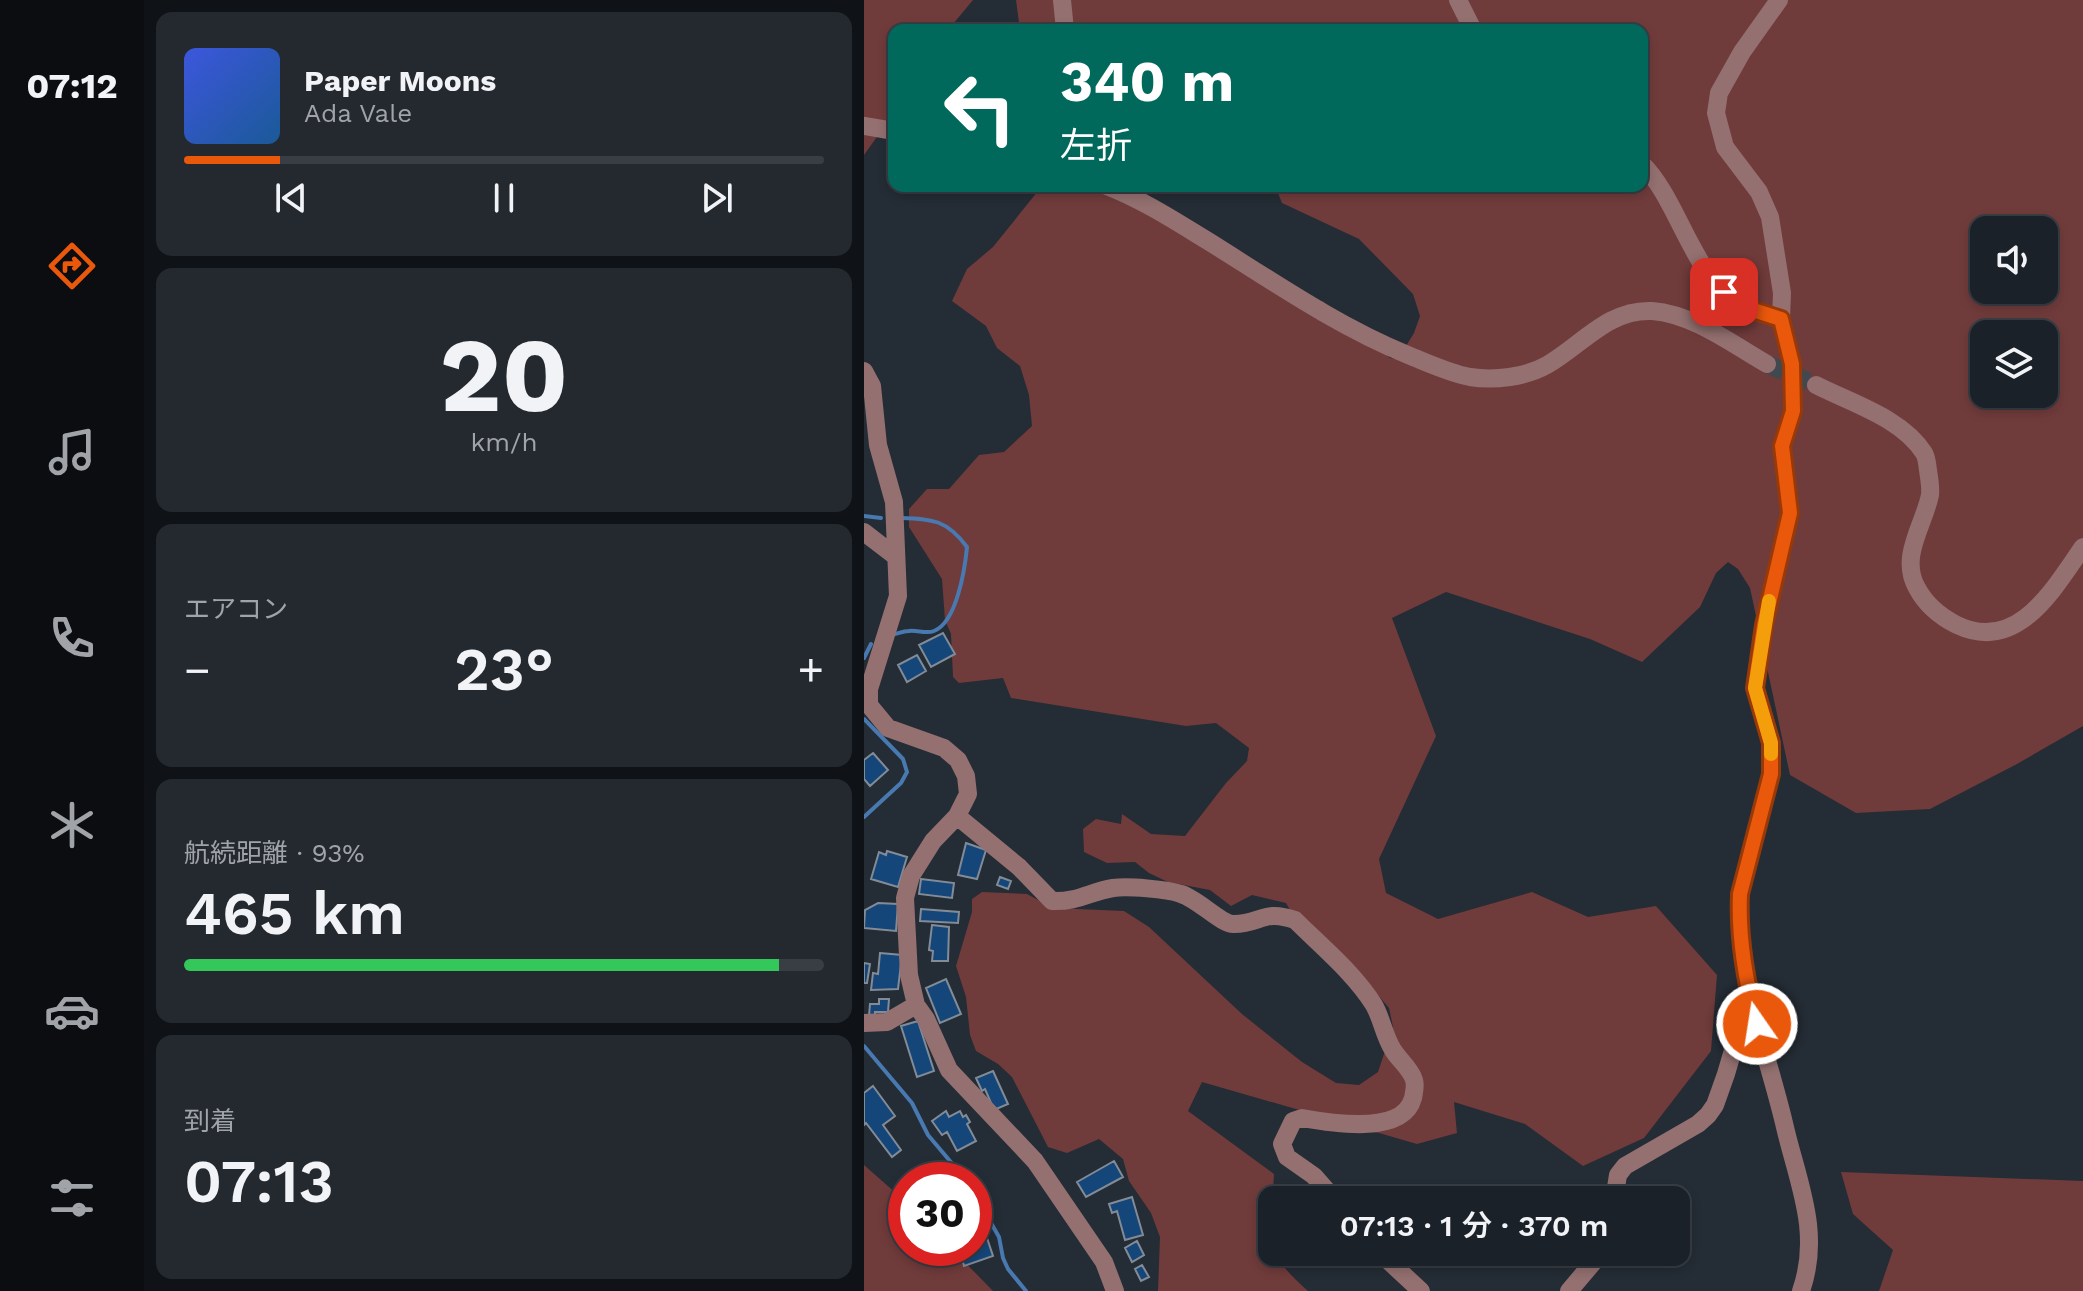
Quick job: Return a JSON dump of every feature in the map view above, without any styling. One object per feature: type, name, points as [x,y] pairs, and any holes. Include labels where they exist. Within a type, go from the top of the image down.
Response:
[{"type":"street","points":[[1062,0],[1064,24]]},
{"type":"street","points":[[1458,0],[1470,24]]},
{"type":"street","points":[[1779,0],[1742,52],[1719,93],[1716,113],[1725,147],[1759,192],[1770,217],[1782,293],[1781,319],[1792,364],[1793,411],[1782,446],[1790,513],[1764,625],[1755,688],[1771,743],[1771,774],[1740,894],[1739,914],[1749,996],[1804,1191],[1810,1237],[1807,1274],[1801,1291]]},
{"type":"street","points":[[864,126],[888,130]]},
{"type":"street","points":[[1648,170],[1656,178],[1690,246],[1724,292],[1744,307],[1781,319]]},
{"type":"street","points":[[1120,192],[1164,213],[1377,342],[1469,377],[1506,377],[1546,366],[1610,321],[1632,313],[1652,311],[1675,315],[1698,325],[1767,364]]},
{"type":"street","points":[[864,371],[872,386],[878,445],[894,502],[898,596],[869,689],[869,705],[888,728],[944,748],[958,760],[966,776],[968,794],[957,816],[933,841],[918,864],[905,898],[909,975],[916,1005],[926,1019],[949,1070],[1035,1161],[1104,1262],[1115,1291]]},
{"type":"street","points":[[1816,385],[1893,424],[1926,455],[1930,492],[1911,556],[1915,586],[1942,616],[1975,631],[1996,632],[2023,620],[2043,603],[2083,547]]},
{"type":"street","points":[[864,532],[895,556]]},
{"type":"street","points":[[957,816],[1019,867],[1052,901],[1073,901],[1117,887],[1181,894],[1208,907],[1233,925],[1273,914],[1285,916],[1295,920],[1351,976],[1375,1007],[1393,1052],[1414,1077],[1415,1087],[1411,1105],[1394,1118],[1365,1126],[1302,1118],[1293,1121],[1282,1144],[1287,1157],[1323,1186]]},
{"type":"street","points":[[1616,1186],[1618,1175],[1625,1166],[1698,1124],[1715,1105],[1749,996]]},
{"type":"street","points":[[864,1023],[887,1022],[916,1005]]},
{"type":"street","points":[[1394,1266],[1421,1291]]},
{"type":"street","points":[[1569,1291],[1590,1266]]},
{"type":"shaded area","points":[[864,0],[973,0],[953,24],[888,24],[888,121],[864,155]]},
{"type":"shaded area","points":[[1016,0],[2083,0],[2083,726],[1930,809],[1856,813],[1790,775],[1750,588],[1738,569],[1728,562],[1716,573],[1700,607],[1642,662],[1590,639],[1446,592],[1392,618],[1436,736],[1379,859],[1386,893],[1438,919],[1532,892],[1588,917],[1656,906],[1717,975],[1711,1051],[1644,1138],[1583,1166],[1525,1124],[1454,1102],[1457,1133],[1417,1144],[1202,1082],[1188,1111],[1274,1174],[1273,1186],[1258,1186],[1258,1266],[1284,1266],[1308,1291],[1158,1291],[1160,1237],[1151,1213],[1129,1181],[1123,1159],[1099,1139],[1067,1153],[1048,1147],[1012,1077],[976,1051],[970,1035],[966,997],[956,966],[972,912],[972,899],[982,892],[1027,894],[1053,908],[1124,911],[1149,927],[1242,1014],[1302,1062],[1336,1083],[1359,1085],[1378,1072],[1393,1027],[1389,1008],[1365,980],[1291,912],[1286,903],[1252,895],[1231,906],[1210,890],[1168,882],[1135,862],[1107,863],[1084,852],[1083,829],[1096,819],[1121,824],[1122,814],[1151,834],[1185,836],[1247,761],[1249,748],[1216,723],[1186,726],[1011,698],[1003,678],[959,683],[953,677],[951,634],[945,620],[942,579],[909,527],[909,509],[927,489],[949,489],[979,455],[1004,452],[1032,426],[1029,395],[1020,366],[997,348],[986,326],[952,301],[967,269],[993,247],[1037,192],[1103,192],[1149,211],[1299,304],[1322,301],[1345,316],[1390,358],[1398,359],[1414,333],[1420,316],[1413,294],[1359,239],[1282,203],[1277,192],[1648,192],[1648,24],[1019,24]]},
{"type":"shaded area","points":[[864,1165],[888,1186],[888,1266],[969,1266],[993,1291],[864,1291]]},
{"type":"shaded area","points":[[1841,1172],[2083,1181],[2083,1291],[1879,1291],[1893,1250],[1853,1214]]},
{"type":"building","points":[[943,633],[955,654],[931,667],[919,645]]},
{"type":"building","points":[[917,655],[926,671],[907,682],[898,665]]},
{"type":"building","points":[[873,753],[888,770],[870,786],[864,779],[864,760]]},
{"type":"building","points":[[966,843],[986,850],[977,879],[958,875]]},
{"type":"building","points":[[887,851],[907,857],[898,887],[871,879],[879,852],[886,855]]},
{"type":"building","points":[[1000,877],[1011,881],[1008,889],[997,885]]},
{"type":"building","points":[[921,879],[954,883],[952,898],[919,894]]},
{"type":"building","points":[[878,903],[898,904],[896,931],[864,928],[865,910]]},
{"type":"building","points":[[921,909],[959,912],[958,923],[920,921]]},
{"type":"building","points":[[932,925],[949,927],[948,961],[932,961],[933,951],[929,950]]},
{"type":"building","points":[[880,953],[902,955],[898,989],[871,990],[873,973],[878,974]]},
{"type":"building","points":[[864,963],[870,964],[867,983],[864,983]]},
{"type":"building","points":[[946,979],[961,1014],[940,1023],[926,988]]},
{"type":"building","points":[[879,999],[889,999],[888,1012],[875,1012],[875,1016],[869,1016],[870,1004],[879,1004]]},
{"type":"building","points":[[918,1021],[934,1071],[917,1077],[901,1026]]},
{"type":"building","points":[[993,1071],[1008,1104],[994,1110],[985,1089],[982,1091],[976,1078]]},
{"type":"building","points":[[873,1086],[895,1116],[883,1125],[901,1150],[892,1157],[866,1123],[864,1125],[864,1093]]},
{"type":"building","points":[[946,1111],[949,1117],[960,1111],[963,1117],[966,1115],[976,1141],[957,1151],[947,1132],[942,1135],[932,1121]]},
{"type":"building","points":[[1114,1161],[1123,1177],[1086,1197],[1077,1182]]},
{"type":"building","points":[[1132,1197],[1143,1235],[1125,1240],[1117,1211],[1112,1213],[1109,1204]]},
{"type":"building","points":[[1137,1241],[1144,1255],[1132,1262],[1125,1248]]},
{"type":"building","points":[[1142,1265],[1149,1277],[1141,1281],[1135,1269]]},
{"type":"waterway","points":[[864,516],[881,518]]},
{"type":"waterway","points":[[891,635],[907,631],[931,632],[942,626],[958,594],[967,547],[946,526],[922,519],[901,518]]},
{"type":"waterway","points":[[864,658],[871,644]]},
{"type":"waterway","points":[[864,719],[903,759],[907,772],[901,783],[864,817]]},
{"type":"waterway","points":[[864,1046],[912,1103],[928,1135],[951,1162]]},
{"type":"waterway","points":[[992,1225],[999,1237],[1008,1269],[1026,1291]]},
{"type":"tunnel","points":[[1767,364],[1816,385]]},
{"type":"slow traffic","points":[[1769,601],[1755,688],[1763,709],[1771,754]]},
{"type":"route","points":[[1724,292],[1744,307],[1781,319],[1792,364],[1793,411],[1782,446],[1790,513],[1764,625],[1755,688],[1771,743],[1771,774],[1740,894],[1739,914],[1749,996],[1757,1024]]}]
